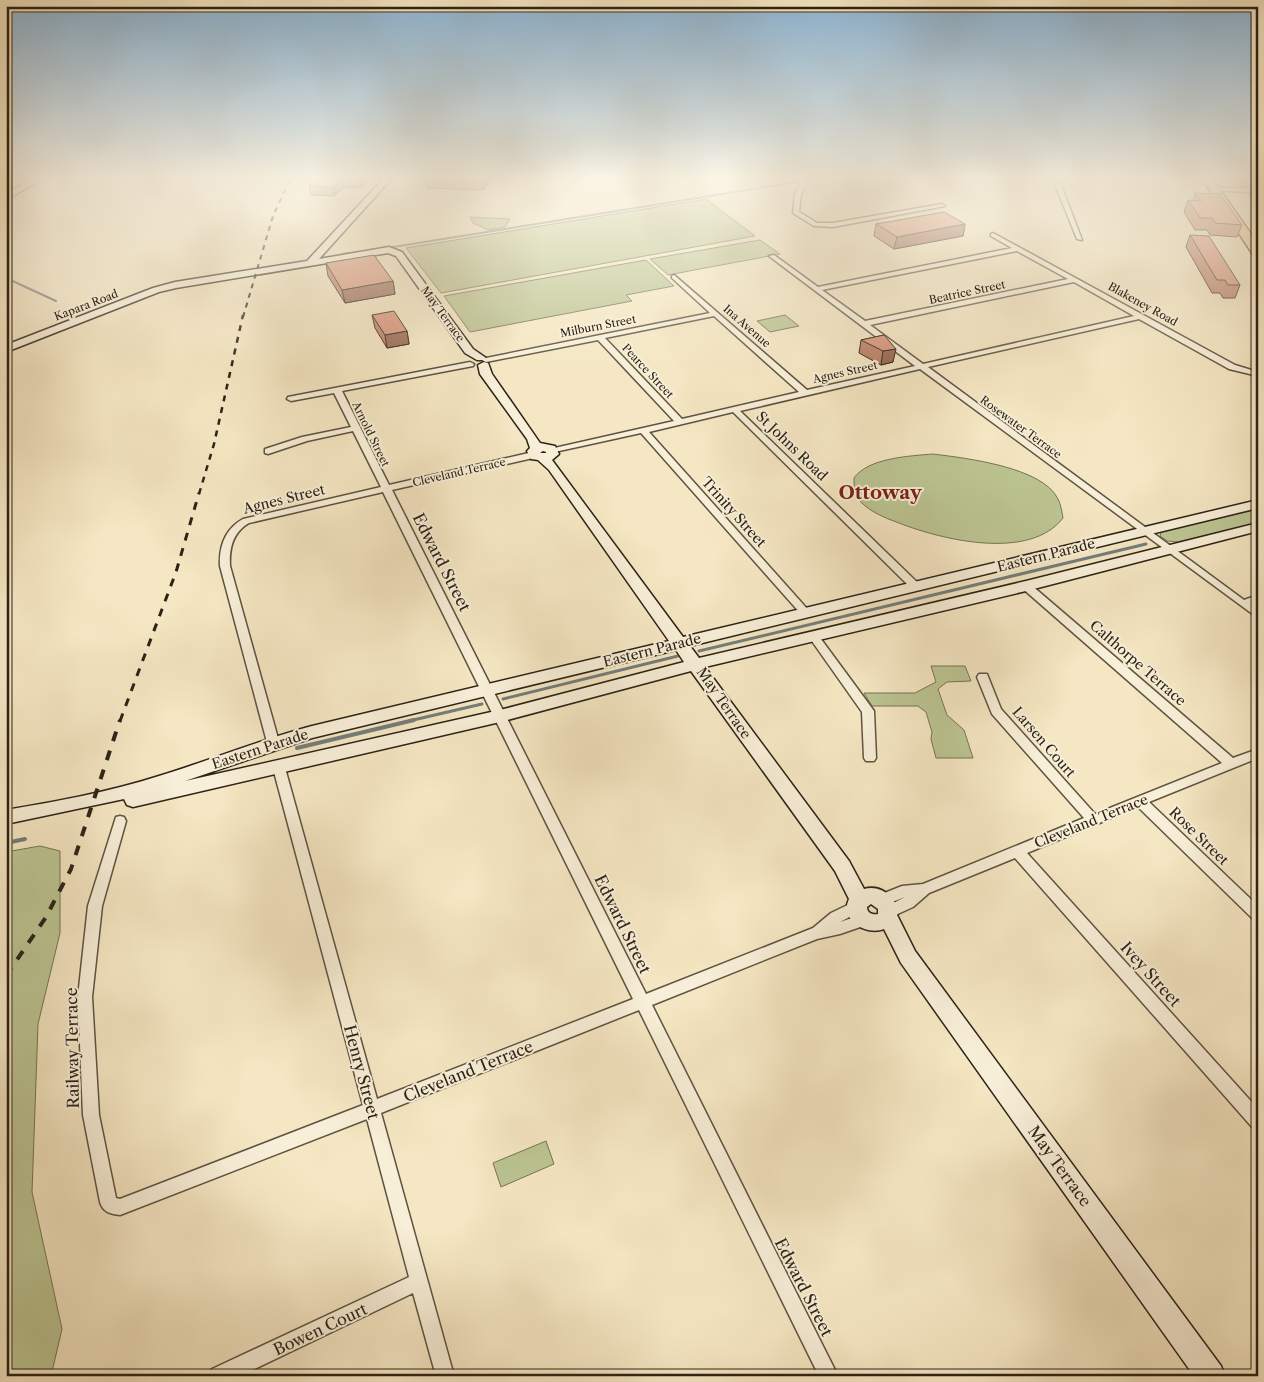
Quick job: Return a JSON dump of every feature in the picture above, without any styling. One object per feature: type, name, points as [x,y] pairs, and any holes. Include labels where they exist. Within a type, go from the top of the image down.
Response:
[{"type":"highway","points":[[1251,241],[1258,253]]},
{"type":"street","points":[[310,263],[330,241]]},
{"type":"street","name":"Blakeney Road","points":[[1005,241],[1232,367],[1258,374]]},
{"type":"street","points":[[816,289],[1018,249]]},
{"type":"street","name":"May Terrace","points":[[310,263],[386,250],[397,252],[762,758],[1212,1376]]},
{"type":"street","name":"Rosewater Terrace","points":[[772,256],[1258,615]]},
{"type":"street","name":"Kapara Road","points":[[6,349],[156,290],[310,263]]},
{"type":"street","name":"Ina Avenue","points":[[674,277],[805,393]]},
{"type":"street","name":"Beatrice Street","points":[[864,324],[1075,280]]},
{"type":"street","name":"Milburn Street","points":[[291,399],[715,314]]},
{"type":"street","name":"Agnes Street","points":[[543,453],[1142,316]]},
{"type":"street","name":"Pearce Street","points":[[600,337],[679,422]]},
{"type":"street","name":"Arnold Street","points":[[337,390],[385,489]]},
{"type":"street","name":"St Johns Road","points":[[734,409],[916,587]]},
{"type":"street","points":[[268,451],[305,439],[356,428]]},
{"type":"street","name":"Trinity Street","points":[[643,430],[805,612]]},
{"type":"street","name":"Cleveland Terrace","points":[[385,489],[543,453]]},
{"type":"street","name":"Agnes Street","points":[[273,742],[224,561],[232,532],[241,523],[385,489]]},
{"type":"street","name":"Edward Street","points":[[385,489],[829,1376]]},
{"type":"street","name":"Eastern Parade","points":[[50,810],[144,787],[190,773],[273,742],[1258,504]]},
{"type":"street","name":"Eastern Parade","points":[[6,817],[130,800],[279,768],[500,716],[696,664],[1026,586],[1258,527]]},
{"type":"street","name":"Calthorpe Terrace","points":[[1026,586],[1231,764]]},
{"type":"street","points":[[1243,604],[1258,598]]},
{"type":"street","points":[[814,636],[868,711],[870,758]]},
{"type":"street","name":"Larsen Court","points":[[983,677],[996,711],[1093,820]]},
{"type":"street","name":"Cleveland Terrace","points":[[120,1207],[816,933],[840,928],[873,909],[908,903],[924,889],[1258,753]]},
{"type":"street","name":"Henry Street","points":[[279,768],[445,1376]]},
{"type":"street","points":[[190,773],[190,777],[194,780],[234,778]]},
{"type":"street","name":"Rose Street","points":[[1140,801],[1258,915]]},
{"type":"street","name":"Railway Terrace","points":[[120,821],[95,906],[85,997],[91,1115],[108,1202],[113,1206],[120,1207]]},
{"type":"street","name":"Ivey Street","points":[[1017,851],[1258,1121]]},
{"type":"street","name":"Bowen Court","points":[[219,1376],[420,1281]]},
{"type":"green space","points":[[446,241],[725,241],[441,293],[406,248]]},
{"type":"green space","points":[[751,241],[762,241],[780,254],[668,275],[650,259]]},
{"type":"green space","points":[[646,260],[674,286],[626,295],[632,301],[470,332],[444,296]]},
{"type":"green space","points":[[785,315],[799,326],[770,332],[757,321]]},
{"type":"green space","points":[[933,454],[1002,466],[1037,479],[1050,488],[1058,499],[1063,518],[1048,531],[1030,539],[1008,543],[985,543],[938,535],[899,523],[870,510],[857,497],[854,478],[860,471],[890,459]]},
{"type":"green space","points":[[1258,509],[1258,523],[1178,542],[1167,541],[1160,536],[1161,532]]},
{"type":"green space","points":[[931,666],[965,666],[971,681],[947,682],[938,689],[947,715],[964,730],[973,758],[936,758],[931,739],[932,732],[926,712],[918,706],[872,706],[864,693],[915,693],[936,682]]},
{"type":"green space","points":[[40,846],[60,851],[60,933],[38,1024],[32,1192],[62,1329],[51,1376],[6,1376],[6,852]]},
{"type":"green space","points":[[546,1141],[554,1164],[501,1187],[493,1163]]},
{"type":"building","points":[[1194,241],[1212,241],[1240,285],[1228,285],[1225,280],[1217,280]]},
{"type":"building","points":[[374,255],[393,281],[342,290],[326,263]]},
{"type":"building","points":[[394,311],[407,331],[385,335],[372,315]]},
{"type":"building","points":[[884,335],[896,349],[883,351],[861,340]]},
{"type":"waterway","points":[[387,248],[427,241]]},
{"type":"waterway","points":[[343,254],[373,250]]},
{"type":"waterway","points":[[6,278],[56,301]]},
{"type":"waterway","points":[[699,651],[1146,544]]},
{"type":"waterway","points":[[503,699],[678,656]]},
{"type":"waterway","points":[[409,721],[482,704]]},
{"type":"waterway","points":[[297,748],[414,720]]},
{"type":"waterway","points":[[6,843],[25,839]]},
{"type":"railway","points":[[243,317],[265,241]]},
{"type":"railway","points":[[199,494],[214,444],[243,315]]},
{"type":"railway","points":[[120,721],[176,572],[199,493]]},
{"type":"railway","points":[[6,976],[46,917],[71,869],[120,720]]},
{"type":"district","name":"Ottoway","points":[[880,492]]}]
